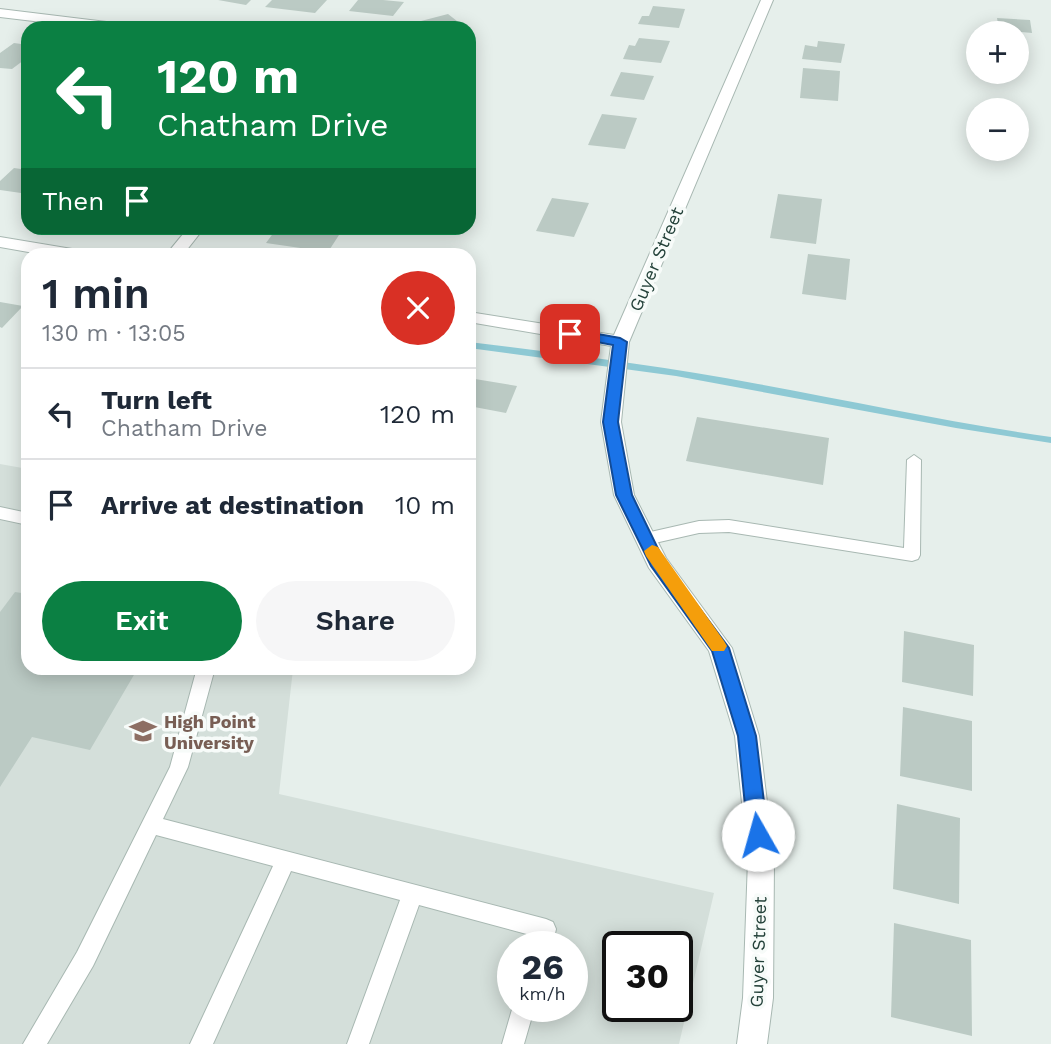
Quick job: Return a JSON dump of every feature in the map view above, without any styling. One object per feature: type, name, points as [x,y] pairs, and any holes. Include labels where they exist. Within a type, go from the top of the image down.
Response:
[{"type":"street","name":"Guyer Street","points":[[752,1044],[758,998],[761,860],[747,736],[720,648],[657,562],[624,495],[611,422],[620,342],[767,0]]},
{"type":"street","points":[[0,13],[66,21]]},
{"type":"street","points":[[0,242],[36,248]]},
{"type":"street","points":[[476,318],[620,342]]},
{"type":"lane","points":[[646,539],[699,527],[729,526],[912,555],[914,460]]},
{"type":"lane","points":[[0,513],[21,518]]},
{"type":"lane","points":[[34,1044],[85,959],[179,767],[204,675]]},
{"type":"lane","points":[[151,825],[413,893],[545,931]]},
{"type":"lane","points":[[201,1044],[286,860]]},
{"type":"lane","points":[[358,1044],[413,893]]},
{"type":"lane","points":[[513,1044],[519,1022]]},
{"type":"shaded area","name":"High Point University","points":[[0,464],[21,468],[21,675],[292,675],[279,794],[714,893],[693,984],[693,931],[602,931],[602,1022],[684,1022],[679,1044],[0,1044]]},
{"type":"building","points":[[218,0],[251,0],[246,5]]},
{"type":"building","points":[[272,0],[327,0],[315,13],[265,7]]},
{"type":"building","points":[[358,0],[404,2],[393,16],[349,11]]},
{"type":"building","points":[[653,6],[685,9],[679,28],[638,24],[642,16],[649,16]]},
{"type":"building","points":[[448,14],[457,21],[421,21]]},
{"type":"building","points":[[997,18],[1030,20],[1032,33],[1029,33],[1029,21],[998,21]]},
{"type":"building","points":[[639,38],[670,41],[661,63],[623,59],[629,45],[635,46]]},
{"type":"building","points":[[818,41],[845,44],[841,63],[802,59],[805,45],[817,47]]},
{"type":"building","points":[[14,43],[21,44],[21,62],[12,69],[0,68],[0,53]]},
{"type":"building","points":[[803,68],[840,71],[838,101],[800,98]]},
{"type":"building","points":[[621,72],[654,76],[644,100],[610,96]]},
{"type":"building","points":[[602,114],[637,118],[625,149],[588,145]]},
{"type":"building","points":[[14,168],[21,169],[21,193],[0,190],[0,181]]},
{"type":"building","points":[[778,194],[822,199],[816,244],[770,238]]},
{"type":"building","points":[[552,198],[589,203],[574,237],[536,231]]},
{"type":"building","points":[[272,235],[339,235],[331,248],[300,248],[266,243]]},
{"type":"building","points":[[808,254],[850,259],[846,300],[802,294]]},
{"type":"building","points":[[0,302],[21,306],[2,328]]},
{"type":"building","points":[[476,379],[517,386],[506,413],[476,407]]},
{"type":"building","points":[[697,417],[829,438],[823,485],[686,461]]},
{"type":"building","points":[[15,592],[21,593],[21,675],[134,675],[90,750],[32,737],[0,787],[0,612]]},
{"type":"building","points":[[904,631],[974,645],[973,696],[902,682]]},
{"type":"building","points":[[903,707],[972,721],[972,791],[900,776]]},
{"type":"building","points":[[897,804],[960,818],[959,904],[893,889]]},
{"type":"building","points":[[894,923],[971,940],[972,1036],[891,1017]]},
{"type":"waterway","points":[[476,346],[676,373],[1051,440]]},
{"type":"slow traffic","points":[[652,551],[657,562],[718,646]]},
{"type":"place","name":"High Point University","points":[[143,731]]},
{"type":"route","points":[[570,334],[620,342],[611,422],[624,495],[657,562],[720,648],[747,736],[758,835]]}]
